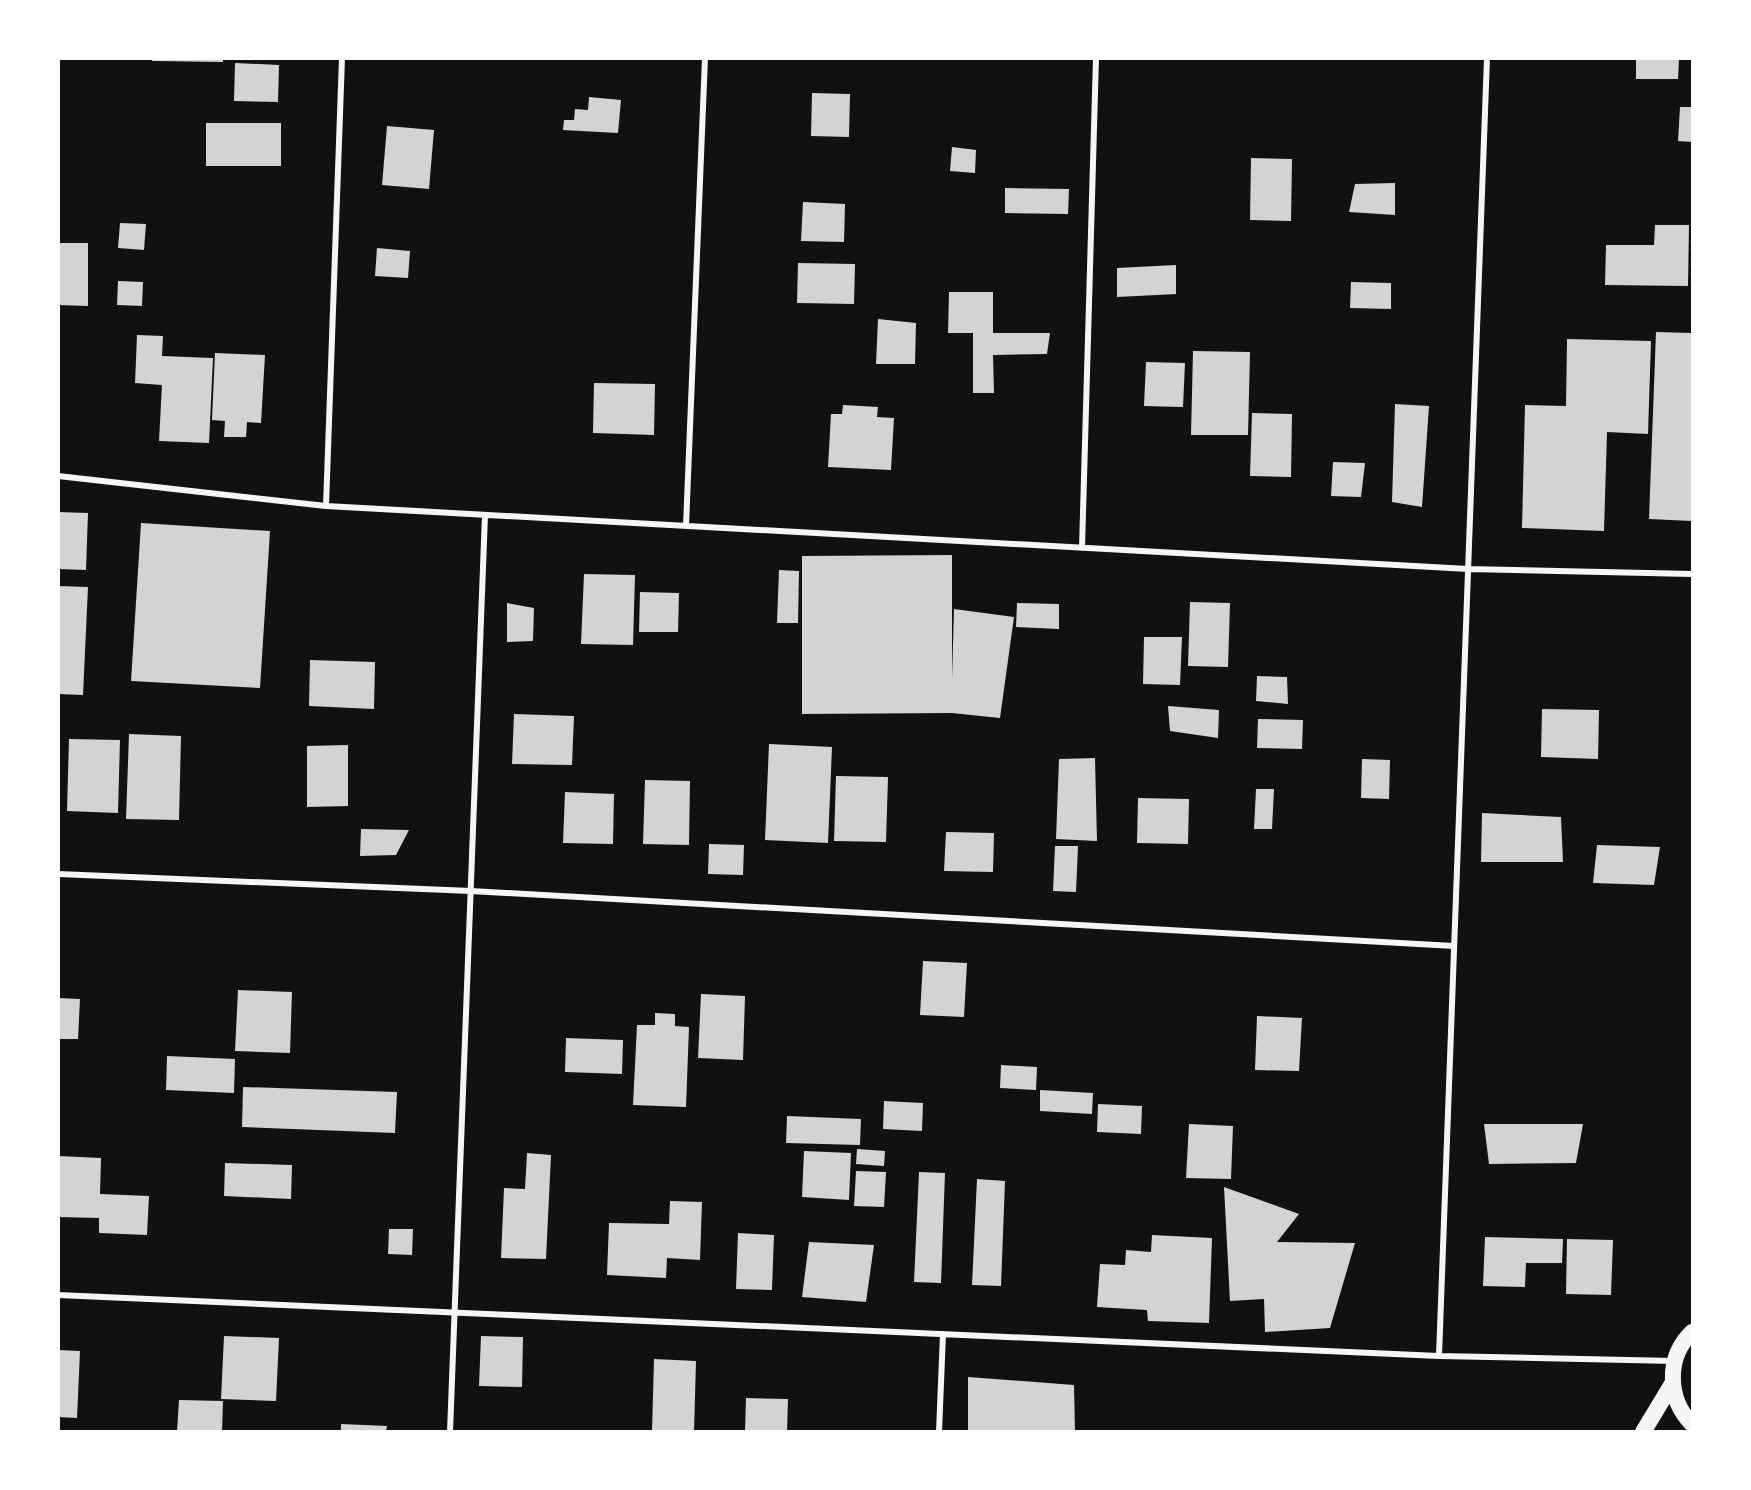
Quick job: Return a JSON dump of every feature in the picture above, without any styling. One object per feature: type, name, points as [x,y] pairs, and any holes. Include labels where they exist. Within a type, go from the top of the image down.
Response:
[{"type":"highway","points":[[1692,1332],[1680,1347],[1674,1361],[1672,1384],[1678,1405],[1692,1424]]},
{"type":"highway","points":[[1643,1431],[1672,1384]]},
{"type":"street","points":[[326,506],[342,58]]},
{"type":"street","points":[[686,526],[705,58]]},
{"type":"street","points":[[1082,548],[1096,58]]},
{"type":"street","points":[[1439,1356],[1486,58]]},
{"type":"street","points":[[58,476],[326,506],[1468,569],[1692,574]]},
{"type":"street","points":[[450,1431],[485,515]]},
{"type":"street","points":[[58,874],[471,891],[1454,946]]},
{"type":"street","points":[[58,1295],[1439,1356],[1674,1361]]},
{"type":"street","points":[[939,1431],[943,1334]]},
{"type":"building","points":[[152,58],[223,58],[223,62],[152,61]]},
{"type":"building","points":[[1636,58],[1679,58],[1678,79],[1636,79]]},
{"type":"building","points":[[235,63],[279,65],[278,102],[234,101]]},
{"type":"building","points":[[812,93],[850,94],[849,137],[811,136]]},
{"type":"building","points":[[589,97],[621,100],[618,133],[563,130],[564,120],[574,120],[575,109],[588,110]]},
{"type":"building","points":[[1680,107],[1692,107],[1692,142],[1678,141]]},
{"type":"building","points":[[206,123],[281,123],[281,166],[206,166]]},
{"type":"building","points":[[387,126],[434,130],[429,189],[382,185]]},
{"type":"building","points":[[952,147],[976,150],[975,173],[950,171]]},
{"type":"building","points":[[1251,158],[1292,159],[1291,221],[1250,220]]},
{"type":"building","points":[[1395,183],[1395,215],[1349,212],[1355,184]]},
{"type":"building","points":[[1005,188],[1069,189],[1068,214],[1005,213]]},
{"type":"building","points":[[803,202],[845,204],[844,242],[801,241]]},
{"type":"building","points":[[120,223],[146,224],[144,250],[118,248]]},
{"type":"building","points":[[1655,225],[1689,225],[1688,286],[1605,285],[1606,245],[1654,245]]},
{"type":"building","points":[[58,243],[88,243],[88,306],[58,305]]},
{"type":"building","points":[[377,248],[410,251],[408,278],[375,276]]},
{"type":"building","points":[[798,263],[855,264],[854,304],[797,303]]},
{"type":"building","points":[[1176,265],[1176,294],[1117,297],[1117,268]]},
{"type":"building","points":[[118,281],[143,282],[142,306],[117,305]]},
{"type":"building","points":[[1351,282],[1391,283],[1391,309],[1350,308]]},
{"type":"building","points":[[949,292],[993,292],[993,333],[1050,333],[1047,354],[993,355],[994,393],[973,393],[973,333],[948,333]]},
{"type":"building","points":[[878,319],[916,323],[915,364],[876,364]]},
{"type":"building","points":[[1656,332],[1692,333],[1692,521],[1649,519]]},
{"type":"building","points":[[137,335],[163,336],[162,356],[213,358],[209,443],[159,441],[162,385],[135,383]]},
{"type":"building","points":[[1567,339],[1651,341],[1648,434],[1607,432],[1604,531],[1522,528],[1525,405],[1566,406]]},
{"type":"building","points":[[1193,351],[1250,352],[1248,435],[1191,435]]},
{"type":"building","points":[[215,353],[265,355],[261,423],[247,422],[246,437],[224,437],[225,421],[212,420]]},
{"type":"building","points":[[1146,362],[1185,363],[1183,407],[1144,406]]},
{"type":"building","points":[[594,383],[655,384],[654,435],[593,433]]},
{"type":"building","points":[[1395,404],[1429,406],[1422,507],[1392,502]]},
{"type":"building","points":[[843,405],[878,407],[877,417],[894,418],[891,470],[828,467],[831,414],[842,414]]},
{"type":"building","points":[[1252,413],[1292,414],[1291,477],[1250,476]]},
{"type":"building","points":[[1333,462],[1365,463],[1361,497],[1331,496]]},
{"type":"building","points":[[58,512],[88,513],[86,570],[58,569]]},
{"type":"building","points":[[141,523],[270,531],[260,688],[131,681]]},
{"type":"building","points":[[952,555],[952,680],[954,609],[1014,617],[1000,718],[952,713],[802,714],[802,556]]},
{"type":"building","points":[[779,570],[799,571],[798,623],[777,623]]},
{"type":"building","points":[[584,574],[635,575],[633,645],[581,644]]},
{"type":"building","points":[[58,586],[88,587],[83,695],[58,694]]},
{"type":"building","points":[[640,592],[679,593],[678,632],[639,632]]},
{"type":"building","points":[[1190,602],[1230,603],[1228,667],[1188,666]]},
{"type":"building","points":[[507,603],[534,608],[533,641],[507,642]]},
{"type":"building","points":[[1017,603],[1059,604],[1059,629],[1016,627]]},
{"type":"building","points":[[1144,637],[1182,637],[1180,685],[1143,684]]},
{"type":"building","points":[[310,660],[375,662],[374,709],[309,706]]},
{"type":"building","points":[[1257,676],[1287,677],[1288,704],[1256,701]]},
{"type":"building","points":[[1168,706],[1219,710],[1218,738],[1170,731]]},
{"type":"building","points":[[1542,709],[1599,710],[1598,759],[1541,757]]},
{"type":"building","points":[[514,714],[574,716],[572,765],[512,764]]},
{"type":"building","points":[[1258,719],[1303,720],[1302,749],[1257,748]]},
{"type":"building","points":[[129,734],[181,736],[179,820],[126,819]]},
{"type":"building","points":[[69,739],[120,740],[118,813],[67,811]]},
{"type":"building","points":[[769,744],[832,747],[828,843],[765,840]]},
{"type":"building","points":[[348,745],[348,806],[307,807],[307,746]]},
{"type":"building","points":[[1095,758],[1097,841],[1056,839],[1059,759]]},
{"type":"building","points":[[1362,759],[1390,760],[1389,799],[1361,798]]},
{"type":"building","points":[[836,776],[888,777],[886,842],[834,841]]},
{"type":"building","points":[[645,780],[690,781],[689,845],[643,844]]},
{"type":"building","points":[[1256,789],[1274,789],[1272,829],[1254,829]]},
{"type":"building","points":[[565,792],[614,794],[613,844],[563,843]]},
{"type":"building","points":[[1138,798],[1189,799],[1188,844],[1137,843]]},
{"type":"building","points":[[1482,813],[1561,817],[1563,862],[1481,862]]},
{"type":"building","points":[[361,829],[409,830],[396,855],[360,856]]},
{"type":"building","points":[[946,832],[994,833],[993,872],[944,871]]},
{"type":"building","points":[[709,844],[744,845],[743,875],[708,874]]},
{"type":"building","points":[[1597,845],[1660,847],[1654,885],[1593,883]]},
{"type":"building","points":[[1055,846],[1078,846],[1076,892],[1053,891]]},
{"type":"building","points":[[923,961],[967,963],[964,1017],[920,1015]]},
{"type":"building","points":[[238,990],[292,992],[290,1053],[235,1051]]},
{"type":"building","points":[[701,994],[745,996],[743,1060],[698,1058]]},
{"type":"building","points":[[58,998],[80,999],[78,1039],[58,1039]]},
{"type":"building","points":[[655,1013],[675,1014],[675,1026],[689,1027],[686,1107],[633,1105],[637,1025],[655,1025]]},
{"type":"building","points":[[1257,1016],[1302,1018],[1299,1071],[1255,1070]]},
{"type":"building","points":[[566,1038],[623,1040],[622,1074],[565,1072]]},
{"type":"building","points":[[167,1056],[235,1059],[234,1093],[166,1090]]},
{"type":"building","points":[[1001,1065],[1037,1067],[1036,1090],[1000,1088]]},
{"type":"building","points":[[243,1087],[397,1092],[395,1133],[242,1127]]},
{"type":"building","points":[[1040,1090],[1093,1093],[1092,1114],[1040,1111]]},
{"type":"building","points":[[884,1101],[923,1103],[922,1131],[883,1129]]},
{"type":"building","points":[[1098,1104],[1142,1106],[1141,1134],[1097,1132]]},
{"type":"building","points":[[787,1116],[861,1119],[860,1145],[786,1143]]},
{"type":"building","points":[[1189,1124],[1233,1126],[1231,1179],[1186,1178]]},
{"type":"building","points":[[1484,1124],[1583,1124],[1576,1163],[1489,1164]]},
{"type":"building","points":[[857,1149],[885,1151],[884,1166],[856,1164]]},
{"type":"building","points":[[804,1151],[851,1153],[849,1200],[802,1197]]},
{"type":"building","points":[[527,1153],[551,1155],[546,1259],[501,1258],[504,1188],[525,1189]]},
{"type":"building","points":[[58,1156],[101,1158],[100,1194],[149,1196],[147,1235],[99,1233],[99,1218],[58,1217]]},
{"type":"building","points":[[225,1163],[292,1165],[291,1199],[224,1196]]},
{"type":"building","points":[[856,1171],[886,1172],[884,1207],[854,1206]]},
{"type":"building","points":[[919,1172],[945,1173],[941,1283],[914,1282]]},
{"type":"building","points":[[977,1179],[1005,1181],[1001,1286],[972,1285]]},
{"type":"building","points":[[1224,1187],[1299,1214],[1277,1242],[1355,1243],[1330,1328],[1265,1332],[1264,1299],[1230,1301]]},
{"type":"building","points":[[670,1201],[702,1202],[700,1260],[667,1258],[666,1278],[607,1275],[609,1223],[669,1224]]},
{"type":"building","points":[[389,1229],[413,1229],[412,1255],[388,1254]]},
{"type":"building","points":[[738,1233],[774,1235],[772,1290],[736,1289]]},
{"type":"building","points":[[1152,1235],[1212,1238],[1209,1323],[1148,1321],[1147,1310],[1097,1307],[1100,1264],[1125,1265],[1126,1250],[1151,1252]]},
{"type":"building","points":[[1485,1237],[1563,1239],[1562,1263],[1526,1263],[1525,1287],[1483,1286]]},
{"type":"building","points":[[1567,1239],[1613,1240],[1611,1295],[1566,1294]]},
{"type":"building","points":[[809,1242],[874,1245],[866,1302],[802,1297]]},
{"type":"building","points":[[224,1336],[279,1338],[276,1401],[221,1399]]},
{"type":"building","points":[[481,1336],[523,1337],[522,1387],[479,1386]]},
{"type":"building","points":[[58,1350],[80,1351],[77,1418],[58,1417]]},
{"type":"building","points":[[654,1359],[696,1361],[694,1432],[652,1432]]},
{"type":"building","points":[[968,1377],[1074,1385],[1075,1432],[968,1432]]},
{"type":"building","points":[[746,1398],[788,1399],[787,1432],[745,1432]]},
{"type":"building","points":[[179,1400],[223,1401],[222,1432],[177,1432]]},
{"type":"building","points":[[341,1424],[387,1426],[386,1432],[341,1432]]}]
